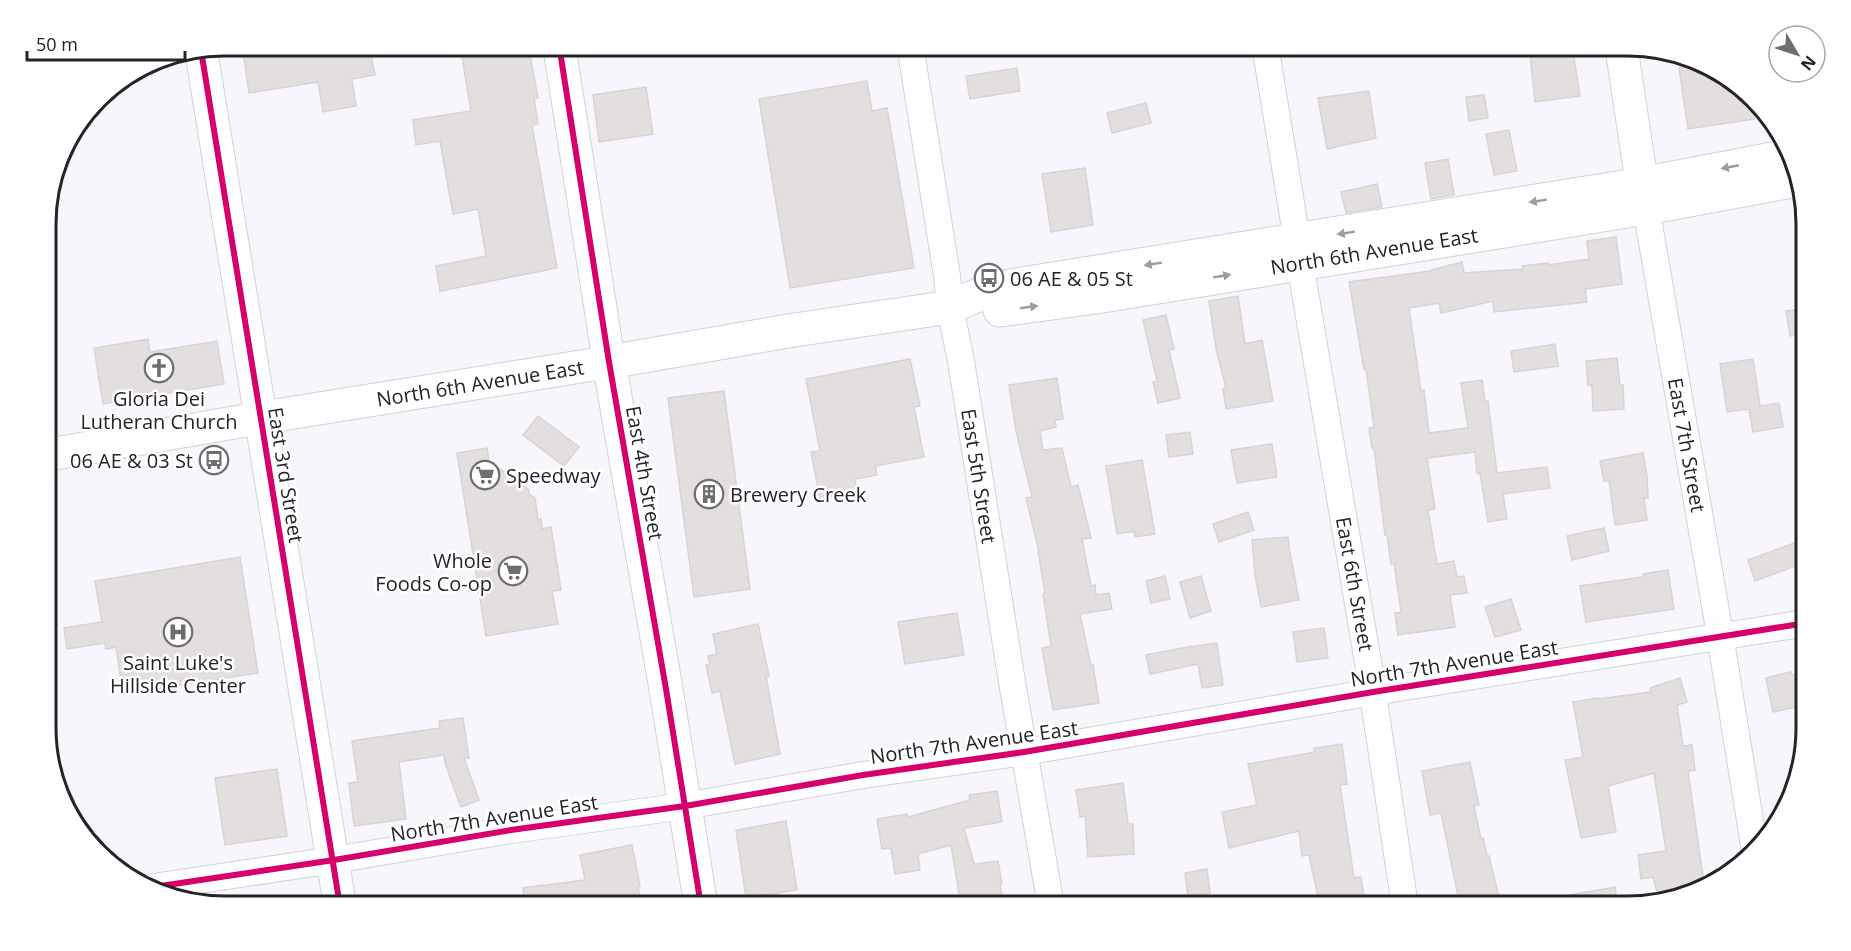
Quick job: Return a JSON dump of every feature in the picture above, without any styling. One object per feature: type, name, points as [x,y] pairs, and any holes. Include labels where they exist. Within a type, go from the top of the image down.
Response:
[{"type":"main road","name":"North 6th Avenue East","points":[[1644,196],[1782,158]]},
{"type":"main road","name":"North 6th Avenue East","points":[[609,362],[788,330],[950,308],[983,293],[1010,286],[1299,252],[1644,196],[1790,181]]},
{"type":"main road","name":"East 4th Street","points":[[609,362],[699,896]]},
{"type":"street","name":"East 4th Street","points":[[561,56],[609,362]]},
{"type":"street","name":"East 5th Street","points":[[912,56],[947,276],[950,308],[961,361],[1049,895]]},
{"type":"street","name":"East 6th Street","points":[[1266,56],[1373,692],[1403,895]]},
{"type":"street","name":"East 7th Street","points":[[1624,56],[1644,196],[1753,839]]},
{"type":"street","name":"East 3rd Street","points":[[202,57],[339,896]]},
{"type":"street","name":"North 6th Avenue East","points":[[56,453],[609,362]]},
{"type":"street","name":"North 7th Avenue East","points":[[165,885],[511,830],[685,806],[863,775],[1024,752],[1373,692],[1796,624]]},
{"type":"building","points":[[244,56],[371,56],[375,75],[352,79],[356,106],[323,112],[318,82],[249,93]]},
{"type":"building","points":[[462,56],[530,56],[538,98],[534,98],[538,124],[532,125],[557,268],[440,291],[436,266],[486,256],[478,209],[453,214],[440,141],[416,145],[413,120],[471,111]]},
{"type":"building","points":[[1530,56],[1574,56],[1580,96],[1535,102]]},
{"type":"building","points":[[1017,68],[1020,91],[970,99],[966,76]]},
{"type":"building","points":[[1679,68],[1692,68],[1721,84],[1738,97],[1758,118],[1688,129]]},
{"type":"building","points":[[867,81],[872,111],[887,108],[914,268],[790,288],[759,99]]},
{"type":"building","points":[[646,87],[653,134],[599,142],[593,95]]},
{"type":"building","points":[[1369,91],[1376,138],[1327,149],[1318,98]]},
{"type":"building","points":[[1484,95],[1488,118],[1469,121],[1466,97]]},
{"type":"building","points":[[1146,103],[1151,123],[1112,133],[1107,113]]},
{"type":"building","points":[[1509,130],[1517,171],[1494,175],[1486,134]]},
{"type":"building","points":[[1448,159],[1454,195],[1431,199],[1425,163]]},
{"type":"building","points":[[1085,168],[1093,225],[1051,232],[1042,174]]},
{"type":"building","points":[[1377,184],[1382,207],[1346,213],[1341,192]]},
{"type":"building","points":[[1616,237],[1622,284],[1585,289],[1587,302],[1494,312],[1493,301],[1441,313],[1439,303],[1409,308],[1421,391],[1424,390],[1429,433],[1468,428],[1461,383],[1482,380],[1485,402],[1488,401],[1497,473],[1547,467],[1550,488],[1503,494],[1507,519],[1488,522],[1480,473],[1477,473],[1475,452],[1427,458],[1435,509],[1428,510],[1437,564],[1454,561],[1457,577],[1464,576],[1467,593],[1450,595],[1455,627],[1398,635],[1395,613],[1401,612],[1394,563],[1391,564],[1387,535],[1385,535],[1374,448],[1372,448],[1369,428],[1374,427],[1366,369],[1364,369],[1349,282],[1431,271],[1462,262],[1464,273],[1523,269],[1522,266],[1589,259],[1587,241]]},
{"type":"building","points":[[1238,296],[1245,344],[1262,340],[1273,401],[1226,409],[1223,389],[1226,388],[1216,348],[1209,301]]},
{"type":"building","points":[[1796,309],[1796,335],[1790,336],[1786,311]]},
{"type":"building","points":[[1166,315],[1174,349],[1169,350],[1180,398],[1158,403],[1153,382],[1157,381],[1143,320]]},
{"type":"building","name":"Gloria Dei Lutheran Church","points":[[148,339],[150,352],[217,341],[224,384],[103,404],[94,348]]},
{"type":"building","points":[[1555,344],[1558,366],[1514,372],[1511,351]]},
{"type":"building","points":[[1617,358],[1620,385],[1623,385],[1624,409],[1593,411],[1592,385],[1588,385],[1586,361]]},
{"type":"building","points":[[910,359],[920,406],[914,407],[924,457],[875,466],[877,475],[855,479],[857,492],[820,499],[811,452],[820,451],[806,379]]},
{"type":"building","points":[[1753,359],[1760,406],[1779,403],[1783,427],[1753,432],[1749,409],[1727,412],[1720,364]]},
{"type":"building","points":[[1057,378],[1063,419],[1055,420],[1056,427],[1040,431],[1043,450],[1062,448],[1071,487],[1078,485],[1091,538],[1082,539],[1091,586],[1095,585],[1096,595],[1109,593],[1112,609],[1080,614],[1091,666],[1093,665],[1099,703],[1053,710],[1042,648],[1051,646],[1043,594],[1045,593],[1039,551],[1026,498],[1032,497],[1016,431],[1009,385]]},
{"type":"building","name":"Brewery Creek","points":[[724,391],[750,589],[694,597],[668,398]]},
{"type":"building","name":"Speedway","points":[[538,416],[579,447],[564,466],[523,435]]},
{"type":"building","points":[[1190,432],[1193,454],[1169,457],[1166,435]]},
{"type":"building","points":[[1272,444],[1277,477],[1237,483],[1231,450]]},
{"type":"building","points":[[487,448],[489,461],[529,490],[529,494],[535,498],[538,520],[541,519],[542,529],[551,527],[561,590],[552,591],[558,624],[486,636],[457,453]]},
{"type":"building","points":[[1643,453],[1647,476],[1648,498],[1644,498],[1647,520],[1615,525],[1609,480],[1604,481],[1600,461]]},
{"type":"building","points":[[1142,460],[1155,534],[1135,537],[1134,531],[1117,534],[1106,466]]},
{"type":"building","points":[[1248,512],[1254,530],[1219,542],[1213,524]]},
{"type":"building","points":[[1604,528],[1609,551],[1572,560],[1567,536]]},
{"type":"building","points":[[1288,537],[1299,600],[1261,607],[1252,540]]},
{"type":"building","points":[[1796,542],[1796,566],[1755,581],[1748,560]]},
{"type":"building","name":"Saint Luke's Hillside Center","points":[[240,557],[258,673],[123,694],[116,647],[106,649],[105,643],[67,649],[64,628],[102,622],[95,581]]},
{"type":"building","points":[[1668,570],[1674,609],[1586,622],[1580,586],[1643,577],[1643,574]]},
{"type":"building","points":[[1165,576],[1170,599],[1151,603],[1146,581]]},
{"type":"building","points":[[1201,576],[1211,611],[1190,618],[1180,582]]},
{"type":"building","points":[[1511,599],[1521,630],[1495,637],[1485,607]]},
{"type":"building","points":[[957,613],[964,655],[905,664],[898,622]]},
{"type":"building","points":[[758,624],[769,676],[766,676],[780,754],[735,764],[720,691],[712,693],[706,665],[710,664],[708,656],[717,654],[713,634]]},
{"type":"building","points":[[1324,628],[1328,658],[1297,662],[1293,632]]},
{"type":"building","points":[[1217,643],[1223,685],[1202,688],[1198,664],[1150,674],[1146,655]]},
{"type":"building","points":[[1791,672],[1792,675],[1796,675],[1796,707],[1773,712],[1766,678]]},
{"type":"building","points":[[1680,678],[1687,702],[1677,705],[1683,746],[1692,745],[1695,770],[1688,771],[1703,877],[1682,887],[1657,892],[1653,877],[1641,879],[1638,855],[1666,851],[1654,773],[1608,786],[1616,832],[1581,838],[1565,760],[1583,757],[1573,702],[1651,692],[1650,688]]},
{"type":"building","points":[[463,718],[469,758],[464,758],[479,800],[461,807],[444,755],[399,762],[406,819],[354,826],[349,783],[358,782],[352,741],[440,728],[439,721]]},
{"type":"building","points":[[1342,744],[1347,784],[1340,785],[1354,878],[1361,877],[1364,895],[1318,895],[1309,855],[1302,856],[1299,831],[1229,848],[1222,812],[1257,805],[1248,764],[1315,752],[1314,748]]},
{"type":"building","points":[[1470,762],[1479,805],[1474,806],[1481,839],[1483,838],[1487,856],[1489,856],[1498,895],[1458,895],[1441,813],[1430,815],[1422,771]]},
{"type":"building","points":[[277,769],[287,836],[225,845],[215,778]]},
{"type":"building","points":[[1123,783],[1128,824],[1133,824],[1134,854],[1088,857],[1085,816],[1080,817],[1076,790]]},
{"type":"building","points":[[997,791],[1002,822],[964,828],[974,864],[998,861],[1002,895],[959,895],[951,845],[918,854],[920,870],[895,874],[891,848],[882,849],[877,819],[907,814],[908,817],[970,800],[969,795]]},
{"type":"building","points":[[786,821],[797,890],[746,896],[736,830]]},
{"type":"building","points":[[632,845],[640,886],[638,886],[639,896],[524,896],[523,888],[585,880],[580,855]]},
{"type":"building","points":[[1207,869],[1210,893],[1188,895],[1185,873]]},
{"type":"building","points":[[1615,887],[1616,895],[1568,895]]},
{"type":"cycle path","points":[[561,56],[609,362],[699,896]]},
{"type":"cycle path","points":[[202,57],[338,896]]},
{"type":"cycle path","points":[[165,885],[511,830],[685,806],[863,775],[1024,752],[1373,692],[1796,625]]},
{"type":"place","name":"06 AE & 05 St","points":[[989,278]]},
{"type":"place","name":"Gloria Dei Lutheran Church","points":[[159,368]]},
{"type":"place","name":"06 AE & 03 St","points":[[214,460]]},
{"type":"place","name":"Speedway","points":[[485,475]]},
{"type":"place","name":"Brewery Creek","points":[[709,494]]},
{"type":"place","name":"Whole Foods Co-op","points":[[513,571]]},
{"type":"place","name":"Saint Luke's Hillside Center","points":[[178,632]]}]
